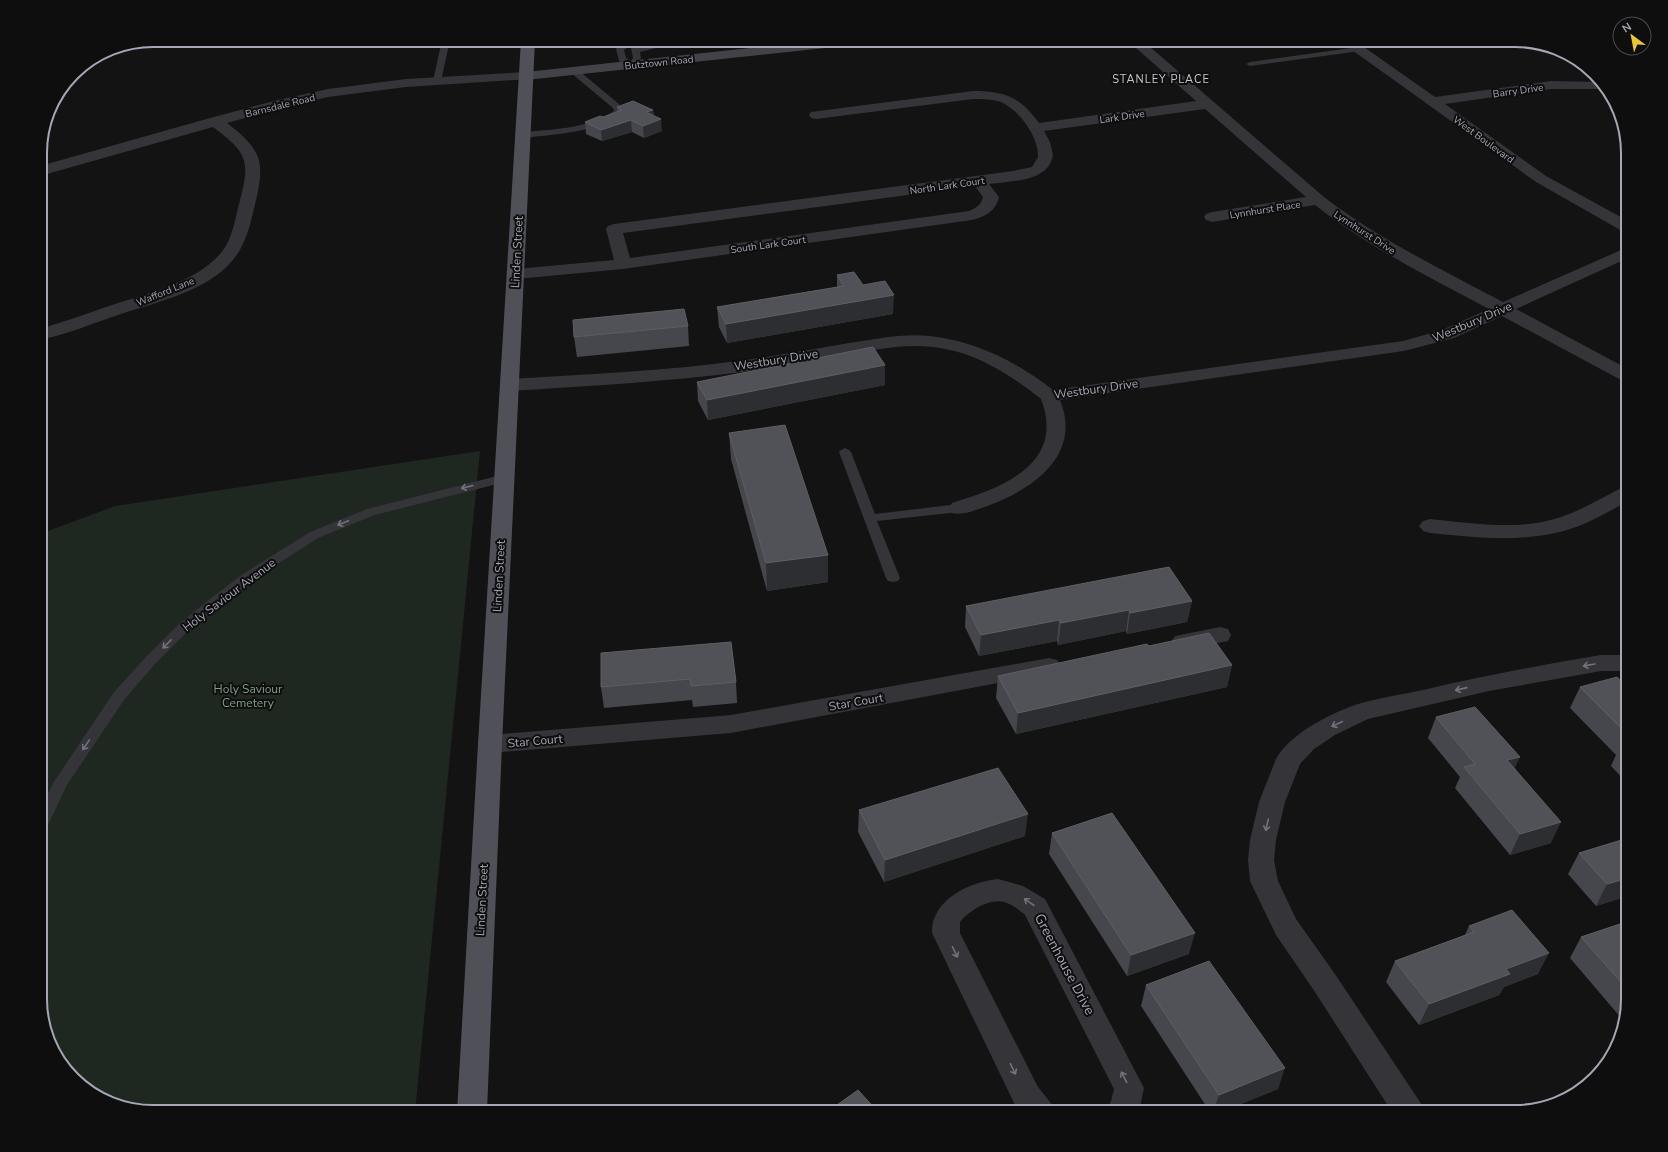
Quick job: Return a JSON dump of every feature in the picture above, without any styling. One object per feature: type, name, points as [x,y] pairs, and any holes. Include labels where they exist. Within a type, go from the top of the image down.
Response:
[{"type":"main road","name":"Linden Street","points":[[472,1105],[528,47]]},
{"type":"street","name":"Butztown Road","points":[[526,76],[799,47]]},
{"type":"street","name":"Lynnhurst Drive","points":[[1142,47],[1318,200],[1341,218],[1390,249],[1621,372]]},
{"type":"street","name":"West Boulevard","points":[[1355,47],[1540,179],[1621,224]]},
{"type":"street","name":"Barnsdale Road","points":[[47,169],[215,121],[328,93],[437,81],[526,76]]},
{"type":"street","name":"Barry Drive","points":[[1433,102],[1551,85],[1597,86]]},
{"type":"street","name":"North Lark Court","points":[[623,264],[614,229],[1021,174],[1036,171],[1046,156],[1046,150],[1035,128],[1015,104],[996,96],[973,95],[816,115]]},
{"type":"street","name":"Lark Drive","points":[[1035,128],[1209,104]]},
{"type":"street","name":"Wafford Lane","points":[[47,333],[157,296],[187,284],[216,267],[228,255],[235,245],[253,183],[255,167],[253,158],[249,151],[215,121]]},
{"type":"street","name":"South Lark Court","points":[[516,274],[623,264],[972,215],[986,209],[991,197],[979,180]]},
{"type":"street","name":"Lynnhurst Place","points":[[1212,217],[1318,200]]},
{"type":"street","name":"Westbury Drive","points":[[510,385],[666,375],[728,368],[879,344],[929,341],[966,349],[993,360],[1029,380],[1048,396],[1404,346],[1448,334],[1621,255]]},
{"type":"street","points":[[958,508],[985,500],[1014,487],[1040,466],[1051,450],[1057,428],[1055,413],[1048,396]]},
{"type":"street","points":[[1430,526],[1493,532],[1516,532],[1546,528],[1580,518],[1621,496]]},
{"type":"street","points":[[1166,645],[1220,635]]},
{"type":"street","name":"Star Court","points":[[490,744],[731,724],[1073,662]]},
{"type":"street","points":[[1404,1105],[1325,983],[1286,927],[1264,881],[1261,860],[1263,840],[1272,802],[1289,759],[1305,743],[1326,729],[1362,712],[1489,683],[1601,663],[1621,663]]},
{"type":"street","name":"Greenhouse Drive","points":[[1033,1105],[1027,1097],[946,933],[947,918],[958,905],[973,897],[998,890],[1019,896],[1035,907],[1129,1088],[1126,1105]]},
{"type":"lane","points":[[437,81],[444,47]]},
{"type":"lane","points":[[622,47],[620,49],[622,59],[633,65],[637,58],[635,47]]},
{"type":"lane","points":[[636,51],[650,47]]},
{"type":"lane","points":[[1250,64],[1358,49]]},
{"type":"lane","points":[[523,134],[592,125],[608,120],[619,112],[617,107],[574,71]]},
{"type":"lane","points":[[845,452],[893,578]]},
{"type":"lane","name":"Holy Saviour Avenue","points":[[47,812],[61,783],[119,696],[151,660],[185,626],[248,577],[314,535],[371,512],[505,478]]},
{"type":"lane","points":[[870,518],[958,508]]},
{"type":"green space","name":"Holy Saviour Cemetery","points":[[480,451],[416,1105],[139,1104],[112,1097],[94,1087],[73,1069],[61,1052],[51,1027],[47,1006],[47,531],[115,506]]},
{"type":"building","points":[[633,101],[653,110],[646,112],[661,119],[643,126],[631,120],[601,130],[585,122],[622,110],[617,107]]},
{"type":"building","points":[[854,272],[863,285],[885,281],[894,295],[726,324],[717,307],[844,286],[837,275]]},
{"type":"building","points":[[684,309],[688,326],[574,337],[573,320]]},
{"type":"building","points":[[873,347],[885,365],[707,400],[697,382]]},
{"type":"building","points":[[785,425],[828,555],[766,563],[729,433]]},
{"type":"building","points":[[1169,567],[1192,601],[1130,613],[1129,610],[1061,623],[1059,620],[981,635],[966,606]]},
{"type":"building","points":[[1209,633],[1232,665],[1018,713],[998,676],[1147,644],[1149,646]]},
{"type":"building","points":[[731,642],[736,682],[691,686],[690,679],[601,687],[601,653]]},
{"type":"building","points":[[1617,677],[1621,681],[1621,728],[1580,687]]},
{"type":"building","points":[[1475,707],[1520,757],[1507,760],[1561,822],[1520,834],[1464,767],[1475,764],[1436,717]]},
{"type":"building","points":[[998,768],[1028,814],[885,860],[859,810]]},
{"type":"building","points":[[1112,813],[1195,933],[1131,955],[1052,833]]},
{"type":"building","points":[[1621,840],[1621,880],[1607,884],[1579,853]]},
{"type":"building","points":[[1512,910],[1549,953],[1506,969],[1510,974],[1429,1004],[1395,961],[1474,932],[1469,926]]},
{"type":"building","points":[[1620,924],[1621,925],[1621,982],[1581,937]]},
{"type":"building","points":[[1209,961],[1285,1068],[1219,1095],[1146,985]]},
{"type":"building","points":[[858,1090],[872,1105],[837,1105]]},
{"type":"district","name":"STANLEY PLACE","points":[[1161,79]]}]
